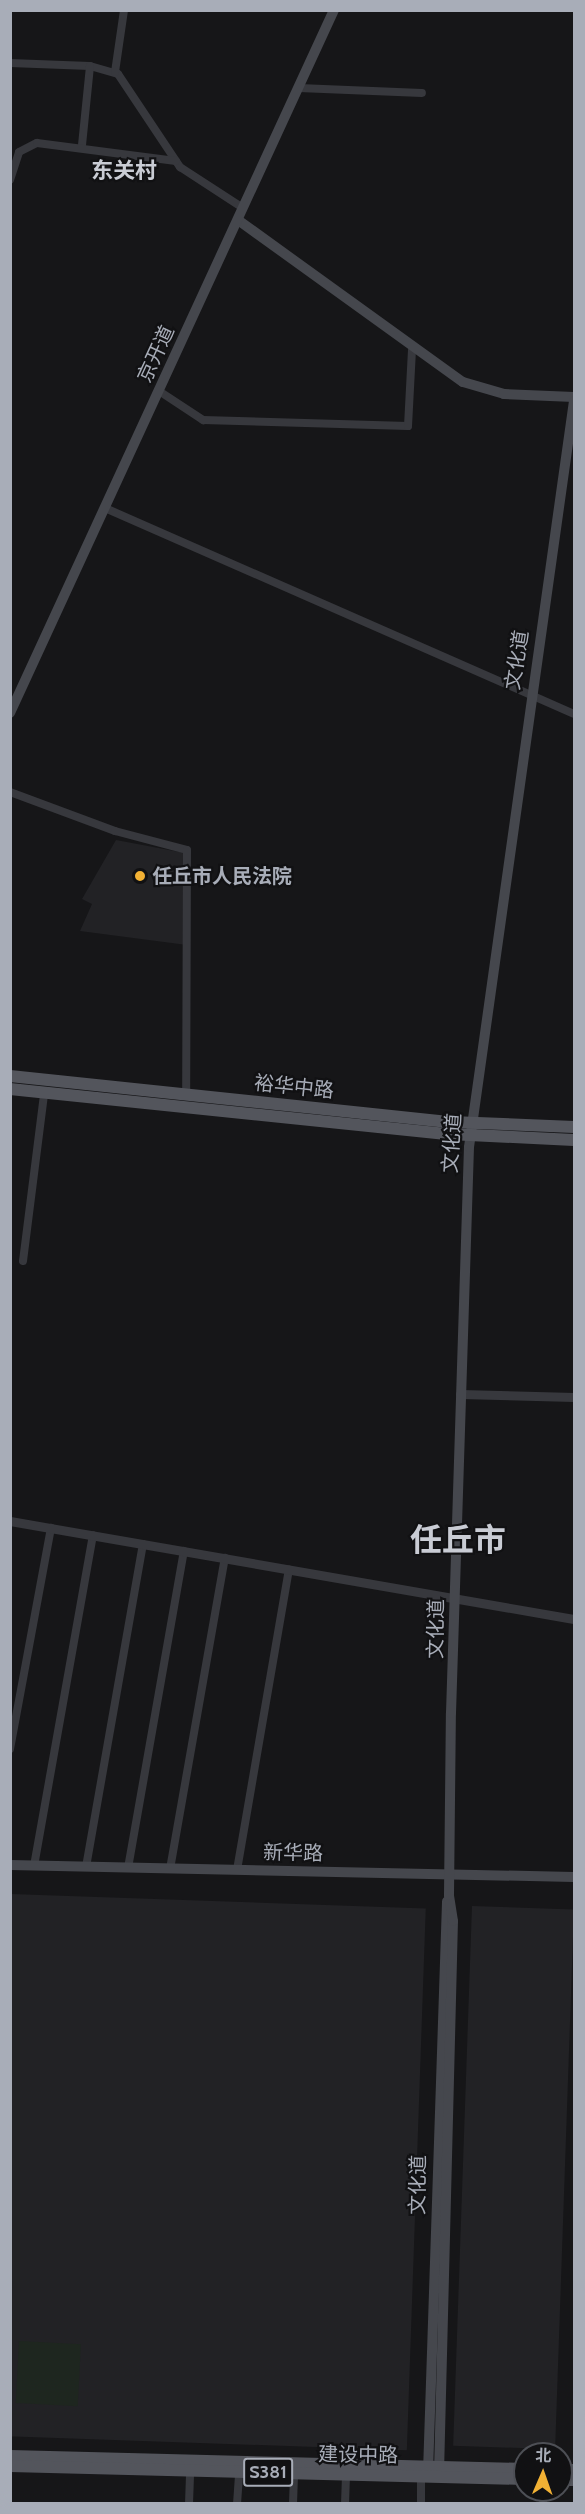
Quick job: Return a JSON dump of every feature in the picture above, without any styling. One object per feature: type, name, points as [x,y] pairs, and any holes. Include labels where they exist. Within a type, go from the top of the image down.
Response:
[{"type":"main road","name":"京开道","points":[[10,712],[334,10]]},
{"type":"main road","points":[[238,220],[449,375],[493,392],[574,399]]},
{"type":"main road","name":"文化道","points":[[431,2472],[453,1921],[449,1875],[454,1598],[470,1130],[574,399]]},
{"type":"main road","name":"裕华中路","points":[[10,1076],[470,1130],[574,1127]]},
{"type":"main road","name":"裕华中路","points":[[10,1089],[44,1094],[574,1140]]},
{"type":"main road","name":"新华路","points":[[10,1865],[574,1877]]},
{"type":"main road","name":"建设中路","points":[[10,2456],[431,2472],[513,2478]]},
{"type":"main road","name":"建设中路","points":[[10,2466],[346,2474],[513,2469]]},
{"type":"street","points":[[114,72],[124,10]]},
{"type":"street","points":[[10,63],[90,66],[114,72],[176,161],[243,208]]},
{"type":"street","points":[[82,145],[90,66]]},
{"type":"street","points":[[299,88],[422,93]]},
{"type":"street","points":[[10,180],[15,158],[28,146],[82,145],[176,161]]},
{"type":"street","points":[[159,391],[202,420],[408,426],[412,349]]},
{"type":"street","points":[[105,508],[574,714]]},
{"type":"street","points":[[10,792],[115,831],[187,850],[186,1096]]},
{"type":"street","points":[[22,1261],[44,1094]]},
{"type":"street","points":[[460,1394],[574,1397]]},
{"type":"street","points":[[10,1521],[574,1619]]},
{"type":"street","points":[[10,1749],[51,1528]]},
{"type":"street","points":[[34,1866],[93,1535]]},
{"type":"street","points":[[86,1867],[143,1544]]},
{"type":"street","points":[[128,1868],[184,1551]]},
{"type":"street","points":[[170,1869],[225,1558]]},
{"type":"street","points":[[237,1870],[289,1569]]},
{"type":"street","points":[[189,2504],[190,2470]]},
{"type":"street","points":[[237,2504],[239,2472]]},
{"type":"street","points":[[421,2504],[431,2472]]},
{"type":"street","points":[[293,2504],[294,2473]]},
{"type":"street","points":[[345,2504],[346,2474]]},
{"type":"shaded area","name":"任丘市人民法院","points":[[116,840],[185,853],[187,945],[80,931],[92,904],[82,899]]},
{"type":"shaded area","points":[[11,1894],[426,1908],[407,2450],[10,2436]]},
{"type":"shaded area","points":[[472,1906],[574,1910],[555,2442],[513,2442],[513,2448],[453,2446]]},
{"type":"shaded area","points":[[19,2341],[81,2344],[78,2406],[16,2403]]},
{"type":"place","name":"任丘市人民法院","points":[[140,876]]},
{"type":"district","name":"东关村","points":[[124,171]]},
{"type":"district","name":"任丘市","points":[[458,1540]]}]
